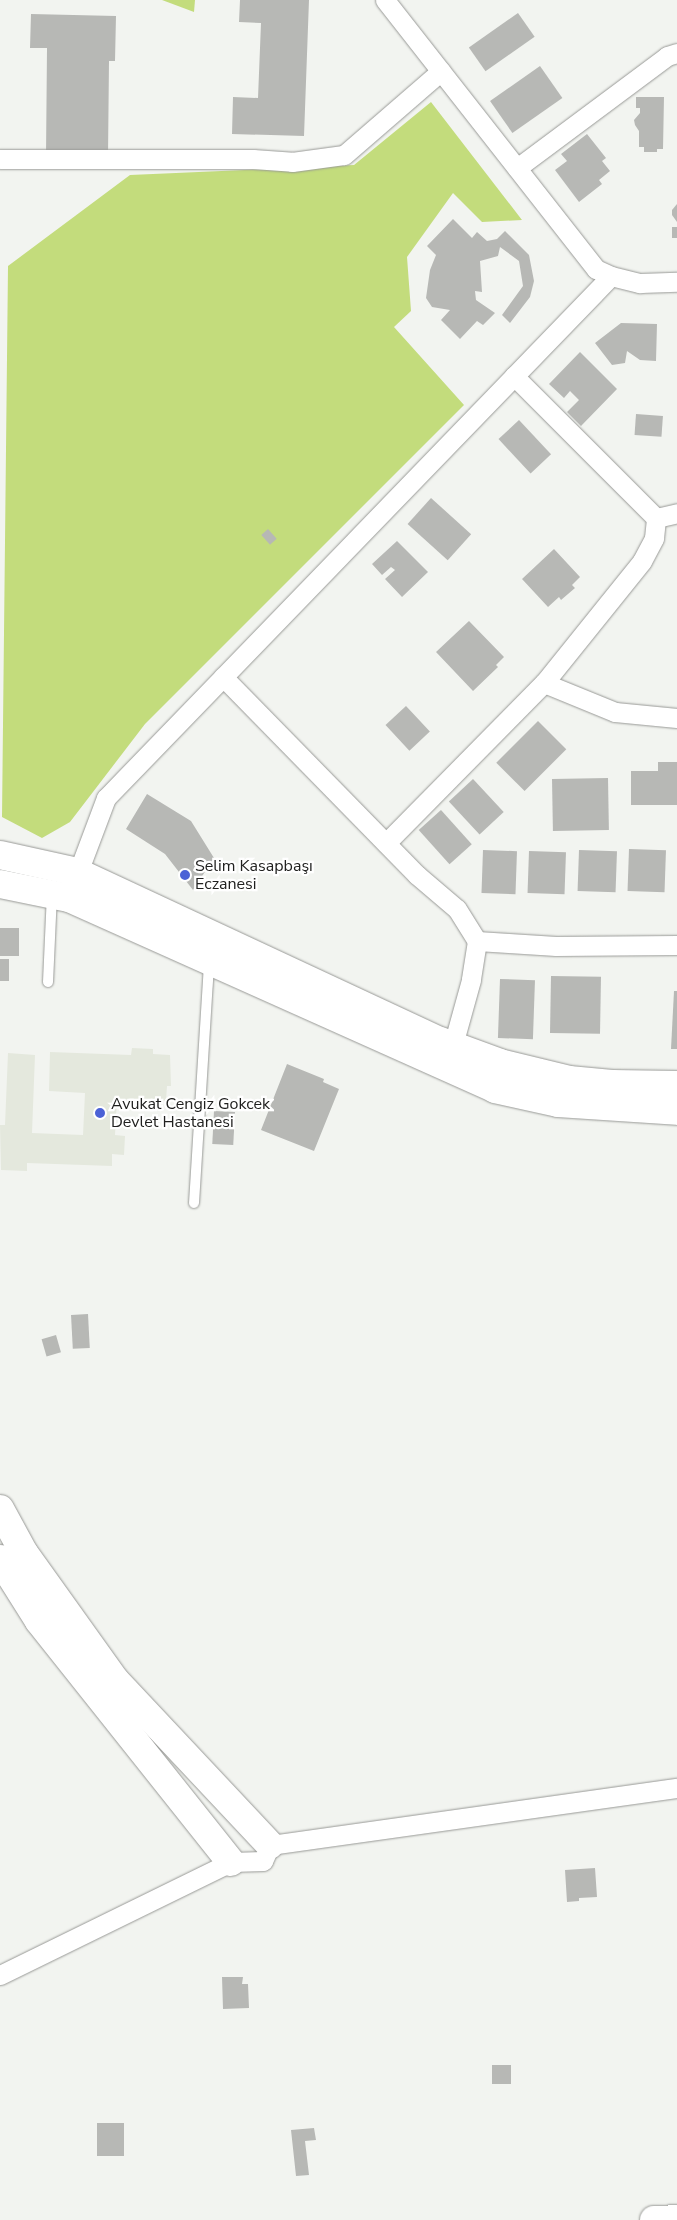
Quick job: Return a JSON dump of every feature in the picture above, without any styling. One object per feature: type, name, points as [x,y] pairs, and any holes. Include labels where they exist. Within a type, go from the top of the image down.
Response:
[{"type":"street","points":[[385,0],[596,270],[611,276],[640,283],[677,282]]},
{"type":"street","points":[[517,168],[667,56],[677,53]]},
{"type":"street","points":[[0,159],[253,159],[292,162],[344,155],[441,70]]},
{"type":"street","points":[[60,896],[77,872],[106,798],[611,276]]},
{"type":"street","points":[[514,376],[656,518]]},
{"type":"street","points":[[656,518],[677,513]]},
{"type":"street","points":[[386,843],[544,683],[642,561],[654,538],[656,518]]},
{"type":"street","points":[[223,677],[417,875],[457,909],[477,941],[471,980],[453,1045]]},
{"type":"street","points":[[544,683],[615,712],[677,718]]},
{"type":"street","points":[[0,855],[77,872],[453,1045],[500,1064],[569,1080],[612,1084],[677,1085]]},
{"type":"street","points":[[0,884],[60,896],[495,1089],[558,1103],[677,1111]]},
{"type":"street","points":[[477,941],[556,946],[677,945]]},
{"type":"street","points":[[0,1509],[24,1553],[115,1680],[270,1845]]},
{"type":"street","points":[[3,1569],[39,1621],[231,1862]]},
{"type":"street","points":[[270,1845],[677,1788]]},
{"type":"street","points":[[0,1975],[231,1862],[263,1861],[270,1845]]},
{"type":"street","points":[[654,2220],[677,2220]]},
{"type":"lane","points":[[48,982],[60,896]]},
{"type":"lane","points":[[194,1203],[210,963]]},
{"type":"shaded area","name":"Avukat Cengiz Gokcek Devlet Hastanesi","points":[[132,1048],[153,1049],[153,1054],[170,1055],[171,1086],[167,1086],[166,1101],[117,1099],[115,1135],[125,1136],[124,1155],[112,1154],[112,1166],[27,1163],[27,1171],[1,1170],[0,1125],[5,1125],[8,1053],[35,1055],[32,1133],[83,1135],[85,1093],[49,1091],[50,1052],[131,1055]]},
{"type":"green space","points":[[162,0],[195,0],[194,12]]},
{"type":"green space","points":[[431,102],[522,220],[482,222],[453,193],[407,257],[411,311],[394,327],[464,405],[145,724],[70,822],[42,838],[2,817],[8,266],[130,175],[354,165]]},
{"type":"building","points":[[240,0],[309,0],[304,136],[232,134],[233,97],[258,98],[261,23],[239,22]]},
{"type":"building","points":[[518,13],[535,37],[485,71],[469,47]]},
{"type":"building","points":[[31,14],[116,16],[115,61],[109,61],[108,156],[46,155],[47,48],[30,48]]},
{"type":"building","points":[[540,66],[562,98],[512,133],[490,101]]},
{"type":"building","points":[[636,97],[664,97],[663,149],[657,149],[657,152],[644,152],[644,147],[639,147],[639,131],[634,120],[640,113],[640,108],[636,108]]},
{"type":"building","points":[[587,134],[606,158],[602,161],[610,171],[599,180],[602,184],[579,202],[555,170],[567,161],[561,154]]},
{"type":"building","points":[[677,204],[677,222],[672,215],[672,210]]},
{"type":"building","points":[[453,219],[472,238],[477,232],[487,241],[497,239],[505,231],[529,255],[534,281],[530,297],[510,323],[502,315],[523,286],[519,261],[500,247],[498,256],[480,261],[482,292],[475,291],[476,300],[495,313],[483,325],[477,321],[460,339],[441,320],[450,310],[432,307],[426,298],[430,270],[436,255],[427,246]]},
{"type":"building","points":[[672,227],[677,227],[677,238],[672,238]]},
{"type":"building","points":[[621,323],[657,324],[656,361],[640,360],[627,351],[625,363],[612,365],[595,343]]},
{"type":"building","points":[[580,352],[617,389],[581,426],[567,412],[579,400],[570,391],[564,398],[549,384]]},
{"type":"building","points":[[636,414],[663,416],[661,437],[635,435]]},
{"type":"building","points":[[519,420],[551,454],[531,473],[499,439]]},
{"type":"building","points":[[431,498],[471,534],[448,560],[408,524]]},
{"type":"building","points":[[268,529],[277,539],[270,545],[261,535]]},
{"type":"building","points":[[397,541],[428,572],[402,597],[385,579],[395,570],[391,567],[382,575],[372,564]]},
{"type":"building","points":[[554,549],[580,577],[572,585],[575,588],[561,600],[559,597],[548,607],[522,579]]},
{"type":"building","points":[[469,621],[504,657],[496,665],[498,667],[473,691],[436,652]]},
{"type":"building","points":[[406,706],[430,732],[409,751],[386,725]]},
{"type":"building","points":[[538,721],[566,749],[525,791],[496,763]]},
{"type":"building","points":[[658,762],[677,762],[677,805],[631,805],[631,771],[658,771]]},
{"type":"building","points":[[608,778],[609,830],[553,831],[552,779]]},
{"type":"building","points":[[473,779],[504,812],[480,834],[449,802]]},
{"type":"building","points":[[147,794],[191,821],[214,858],[193,890],[165,854],[126,829]]},
{"type":"building","points":[[441,810],[472,844],[449,864],[419,830]]},
{"type":"building","points":[[629,849],[666,850],[665,892],[628,891]]},
{"type":"building","points":[[483,850],[517,851],[515,894],[481,893]]},
{"type":"building","points":[[579,850],[617,851],[616,892],[578,891]]},
{"type":"building","points":[[529,851],[566,852],[565,894],[528,893]]},
{"type":"building","points":[[0,928],[19,928],[19,956],[0,956]]},
{"type":"building","points":[[0,959],[9,959],[9,981],[0,981]]},
{"type":"building","points":[[551,976],[601,977],[600,1034],[550,1033]]},
{"type":"building","points":[[500,979],[535,980],[533,1039],[498,1038]]},
{"type":"building","points":[[674,991],[677,991],[677,1049],[671,1049]]},
{"type":"building","points":[[287,1064],[324,1079],[323,1082],[339,1089],[314,1151],[261,1130]]},
{"type":"building","points":[[214,1111],[235,1112],[233,1145],[212,1144]]},
{"type":"building","points":[[88,1314],[90,1348],[73,1349],[71,1315]]},
{"type":"building","points":[[56,1335],[61,1352],[47,1356],[42,1339]]},
{"type":"building","points":[[595,1868],[597,1897],[579,1898],[579,1901],[567,1902],[565,1870]]},
{"type":"building","points":[[222,1977],[243,1977],[242,1984],[248,1984],[249,2008],[223,2009]]},
{"type":"building","points":[[492,2065],[511,2065],[511,2084],[492,2084]]},
{"type":"building","points":[[97,2123],[124,2123],[124,2156],[97,2156]]},
{"type":"building","points":[[314,2128],[316,2140],[305,2141],[309,2175],[296,2176],[291,2130]]},
{"type":"place","name":"Selim Kasapbaşı Eczanesi","points":[[185,875]]},
{"type":"place","name":"Avukat Cengiz Gokcek Devlet Hastanesi","points":[[100,1113]]}]
